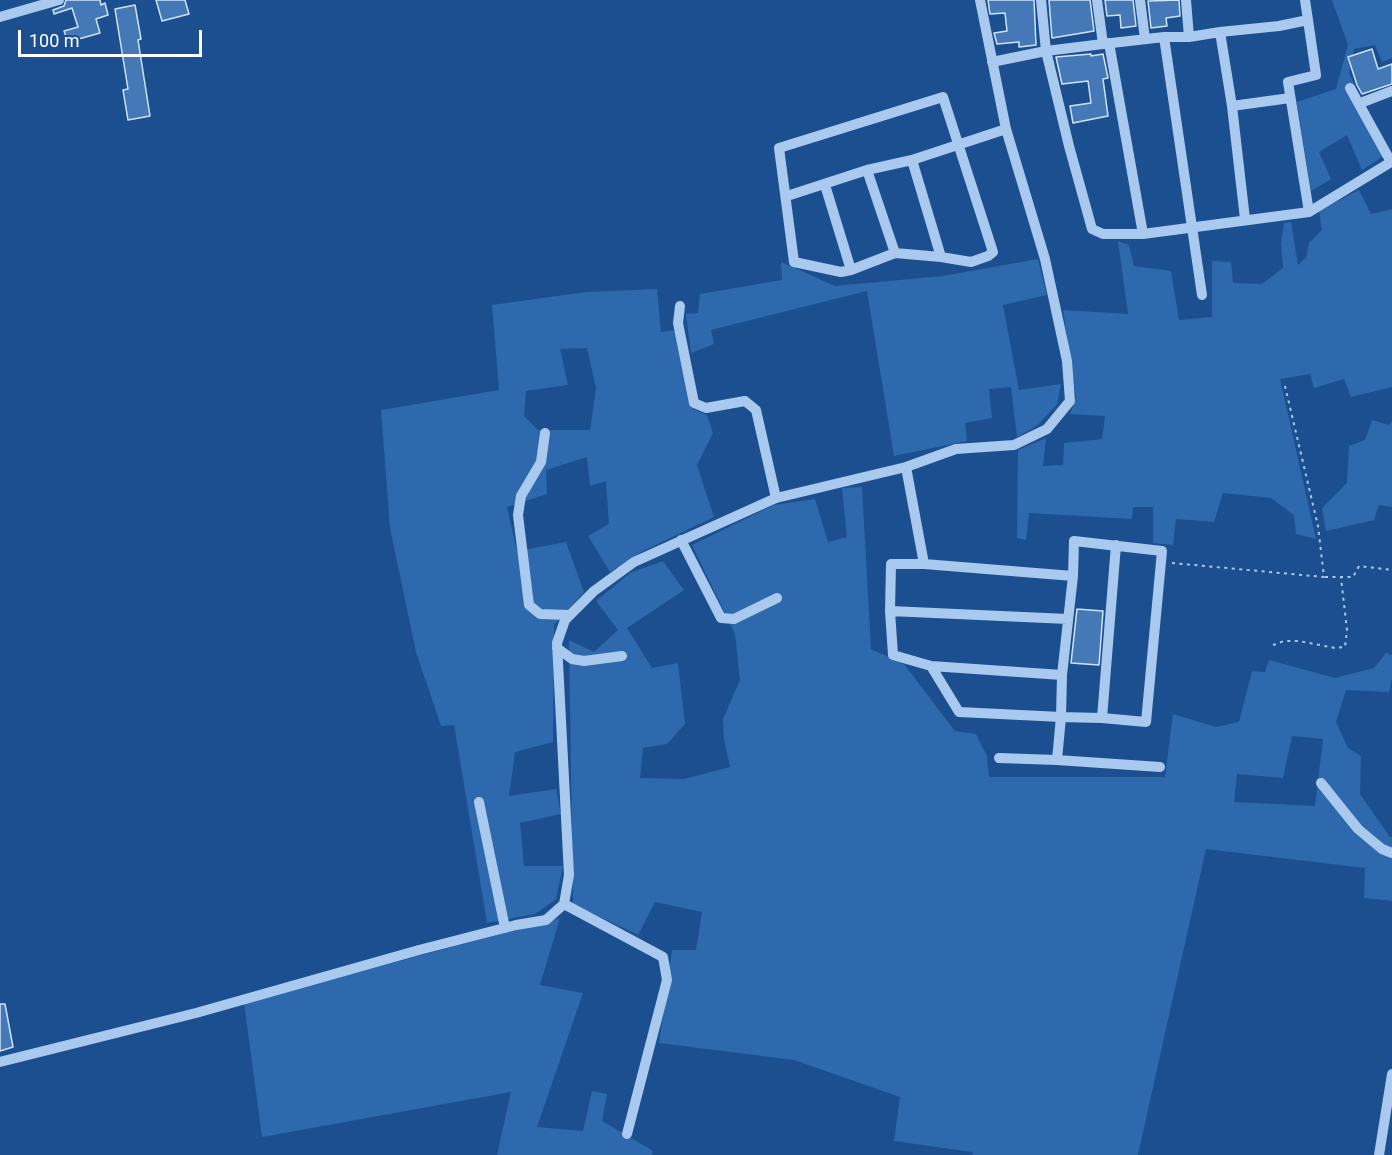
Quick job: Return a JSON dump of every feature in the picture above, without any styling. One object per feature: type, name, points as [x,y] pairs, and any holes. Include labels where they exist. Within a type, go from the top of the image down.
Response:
[{"type":"street","points":[[0,17],[58,0]]},
{"type":"street","points":[[0,1062],[196,1013],[419,950],[546,920],[564,904],[569,875],[557,643],[565,620],[594,591],[634,562],[776,498],[906,467],[956,448],[1014,445],[1047,429],[1070,401],[1067,360],[1045,259],[1006,129],[980,0]]},
{"type":"street","points":[[1041,0],[1046,51],[1092,229],[1103,234],[1143,234],[1309,212],[1391,162],[1350,88]]},
{"type":"street","points":[[1097,0],[1143,234]]},
{"type":"street","points":[[1140,0],[1145,39]]},
{"type":"street","points":[[1186,0],[1189,37]]},
{"type":"street","points":[[1305,0],[1316,75],[1288,82],[1309,212]]},
{"type":"street","points":[[992,62],[1046,51],[1164,37],[1189,37],[1279,26],[1308,20]]},
{"type":"street","points":[[1220,32],[1232,106],[1245,219]]},
{"type":"street","points":[[1164,37],[1202,295]]},
{"type":"street","points":[[1363,102],[1392,91]]},
{"type":"street","points":[[943,97],[993,252],[971,262],[896,253],[841,272],[794,262],[787,196],[779,148],[943,97]]},
{"type":"street","points":[[1232,106],[1290,99]]},
{"type":"street","points":[[787,196],[867,170],[912,160],[1006,129]]},
{"type":"street","points":[[912,160],[941,257]]},
{"type":"street","points":[[867,170],[896,253]]},
{"type":"street","points":[[825,185],[851,270]]},
{"type":"street","points":[[680,306],[678,323],[693,403],[706,408],[745,401],[756,410],[776,498]]},
{"type":"street","points":[[545,433],[541,462],[521,496],[518,515],[530,605],[540,614],[570,615]]},
{"type":"street","points":[[906,467],[924,564]]},
{"type":"street","points":[[681,540],[721,618],[734,619],[777,598]]},
{"type":"street","points":[[931,666],[959,712],[1061,717],[1102,718],[1146,722],[1162,551],[1074,542],[1073,576],[1062,675],[1061,717],[1057,760]]},
{"type":"street","points":[[1102,718],[1116,545]]},
{"type":"street","points":[[1062,675],[931,666],[893,655],[890,611],[891,564],[924,564],[1073,576]]},
{"type":"street","points":[[890,611],[1068,619]]},
{"type":"street","points":[[557,648],[572,659],[584,661],[622,656]]},
{"type":"street","points":[[999,758],[1160,767]]},
{"type":"street","points":[[1321,783],[1358,829],[1382,849],[1392,854]]},
{"type":"street","points":[[479,802],[505,928]]},
{"type":"street","points":[[564,904],[663,957],[667,980],[627,1134]]},
{"type":"street","points":[[1379,1155],[1392,1074]]},
{"type":"path","points":[[1285,386],[1318,526],[1324,577]]},
{"type":"path","points":[[1161,562],[1341,578],[1353,576],[1359,566],[1392,570]]},
{"type":"path","points":[[1273,645],[1284,640],[1335,648],[1345,646],[1347,630],[1341,578]]},
{"type":"shaded area","points":[[1332,0],[1392,0],[1392,58],[1382,62],[1375,45],[1354,49],[1349,73],[1387,154],[1362,170],[1347,135],[1319,152],[1331,179],[1311,191],[1297,102],[1336,89],[1348,45]]},
{"type":"shaded area","points":[[1359,190],[1371,214],[1392,209],[1392,387],[1351,397],[1344,379],[1314,388],[1310,374],[1280,379],[1316,539],[1296,534],[1294,515],[1271,498],[1223,493],[1214,522],[1176,519],[1173,545],[1153,543],[1153,507],[1133,507],[1132,519],[1029,513],[1026,540],[1017,538],[1018,450],[1046,438],[1043,466],[1063,465],[1064,443],[1102,439],[1105,416],[1070,414],[1076,398],[1063,310],[1128,314],[1118,241],[1129,245],[1134,266],[1171,271],[1179,320],[1212,317],[1212,261],[1231,262],[1233,283],[1262,284],[1283,268],[1281,243],[1284,223],[1291,222],[1298,265],[1306,258],[1309,243],[1322,230],[1319,211]]},
{"type":"shaded area","points":[[1038,259],[1047,295],[1003,305],[1019,390],[1061,384],[1057,404],[1038,425],[1017,437],[1011,387],[989,389],[992,418],[965,423],[967,441],[894,456],[867,291],[711,330],[714,344],[691,353],[686,314],[698,313],[700,294],[782,280],[781,262],[835,286],[943,276]]},
{"type":"shaded area","points":[[657,289],[661,332],[677,330],[693,409],[707,415],[713,433],[697,465],[714,517],[643,551],[610,572],[588,536],[609,524],[606,481],[590,486],[587,457],[546,470],[547,494],[507,507],[517,551],[566,542],[584,592],[554,625],[553,742],[515,752],[509,796],[556,789],[561,814],[520,823],[524,866],[563,866],[556,899],[535,914],[487,923],[454,725],[441,726],[416,652],[390,528],[381,410],[499,390],[492,305],[586,292]],"holes":[[[587,348],[596,388],[590,430],[538,430],[524,416],[526,391],[568,385],[560,349]]]},
{"type":"shaded area","points":[[1372,420],[1389,425],[1392,421],[1392,507],[1379,505],[1374,520],[1326,531],[1322,508],[1347,483],[1349,446],[1365,440]]},
{"type":"shaded area","points":[[862,487],[871,649],[904,664],[955,731],[976,734],[987,756],[989,777],[1165,777],[1173,714],[1216,727],[1239,722],[1252,671],[1265,672],[1269,660],[1335,678],[1374,668],[1386,653],[1392,655],[1392,678],[1389,692],[1346,690],[1336,722],[1348,748],[1361,756],[1360,794],[1392,837],[1392,901],[1364,898],[1365,868],[1206,849],[1138,1155],[973,1155],[972,1152],[894,1141],[900,1097],[794,1060],[659,1043],[672,950],[696,950],[702,912],[655,902],[638,935],[573,904],[569,640],[594,652],[618,630],[596,601],[630,573],[663,561],[684,590],[627,628],[652,668],[678,663],[685,724],[667,744],[643,748],[640,778],[684,779],[730,767],[724,739],[723,719],[740,680],[735,634],[692,545],[774,505],[815,499],[828,542],[847,537],[842,488]],"holes":[[[1292,736],[1323,739],[1315,806],[1234,802],[1237,774],[1283,778]]]},
{"type":"shaded area","points":[[560,918],[540,985],[583,993],[537,1127],[583,1131],[592,1091],[607,1094],[602,1121],[653,1151],[652,1155],[497,1155],[511,1092],[262,1137],[244,1003]]},
{"type":"building","points":[[66,0],[100,0],[101,5],[105,3],[108,15],[96,19],[100,33],[68,42],[64,31],[78,27],[72,8],[54,14],[53,10],[64,6]]},
{"type":"building","points":[[156,0],[185,0],[189,14],[162,21]]},
{"type":"building","points":[[988,0],[1034,0],[1036,45],[1019,47],[1019,42],[997,44],[994,33],[1007,31],[1005,13],[990,14]]},
{"type":"building","points":[[1049,0],[1090,0],[1094,31],[1052,38]]},
{"type":"building","points":[[1105,0],[1133,0],[1136,26],[1121,28],[1120,15],[1107,16]]},
{"type":"building","points":[[1179,0],[1180,16],[1166,18],[1167,26],[1151,28],[1148,1]]},
{"type":"building","points":[[135,5],[150,116],[128,120],[123,90],[128,89],[115,9]]},
{"type":"building","points":[[1372,49],[1378,69],[1392,64],[1392,84],[1362,94],[1348,57]]},
{"type":"building","points":[[1091,54],[1091,56],[1103,54],[1108,78],[1103,79],[1108,116],[1073,123],[1070,106],[1091,103],[1088,81],[1062,84],[1056,57]]},
{"type":"building","points":[[1077,609],[1103,611],[1099,665],[1071,663]]},
{"type":"building","points":[[0,1004],[5,1004],[13,1047],[0,1051]]}]
